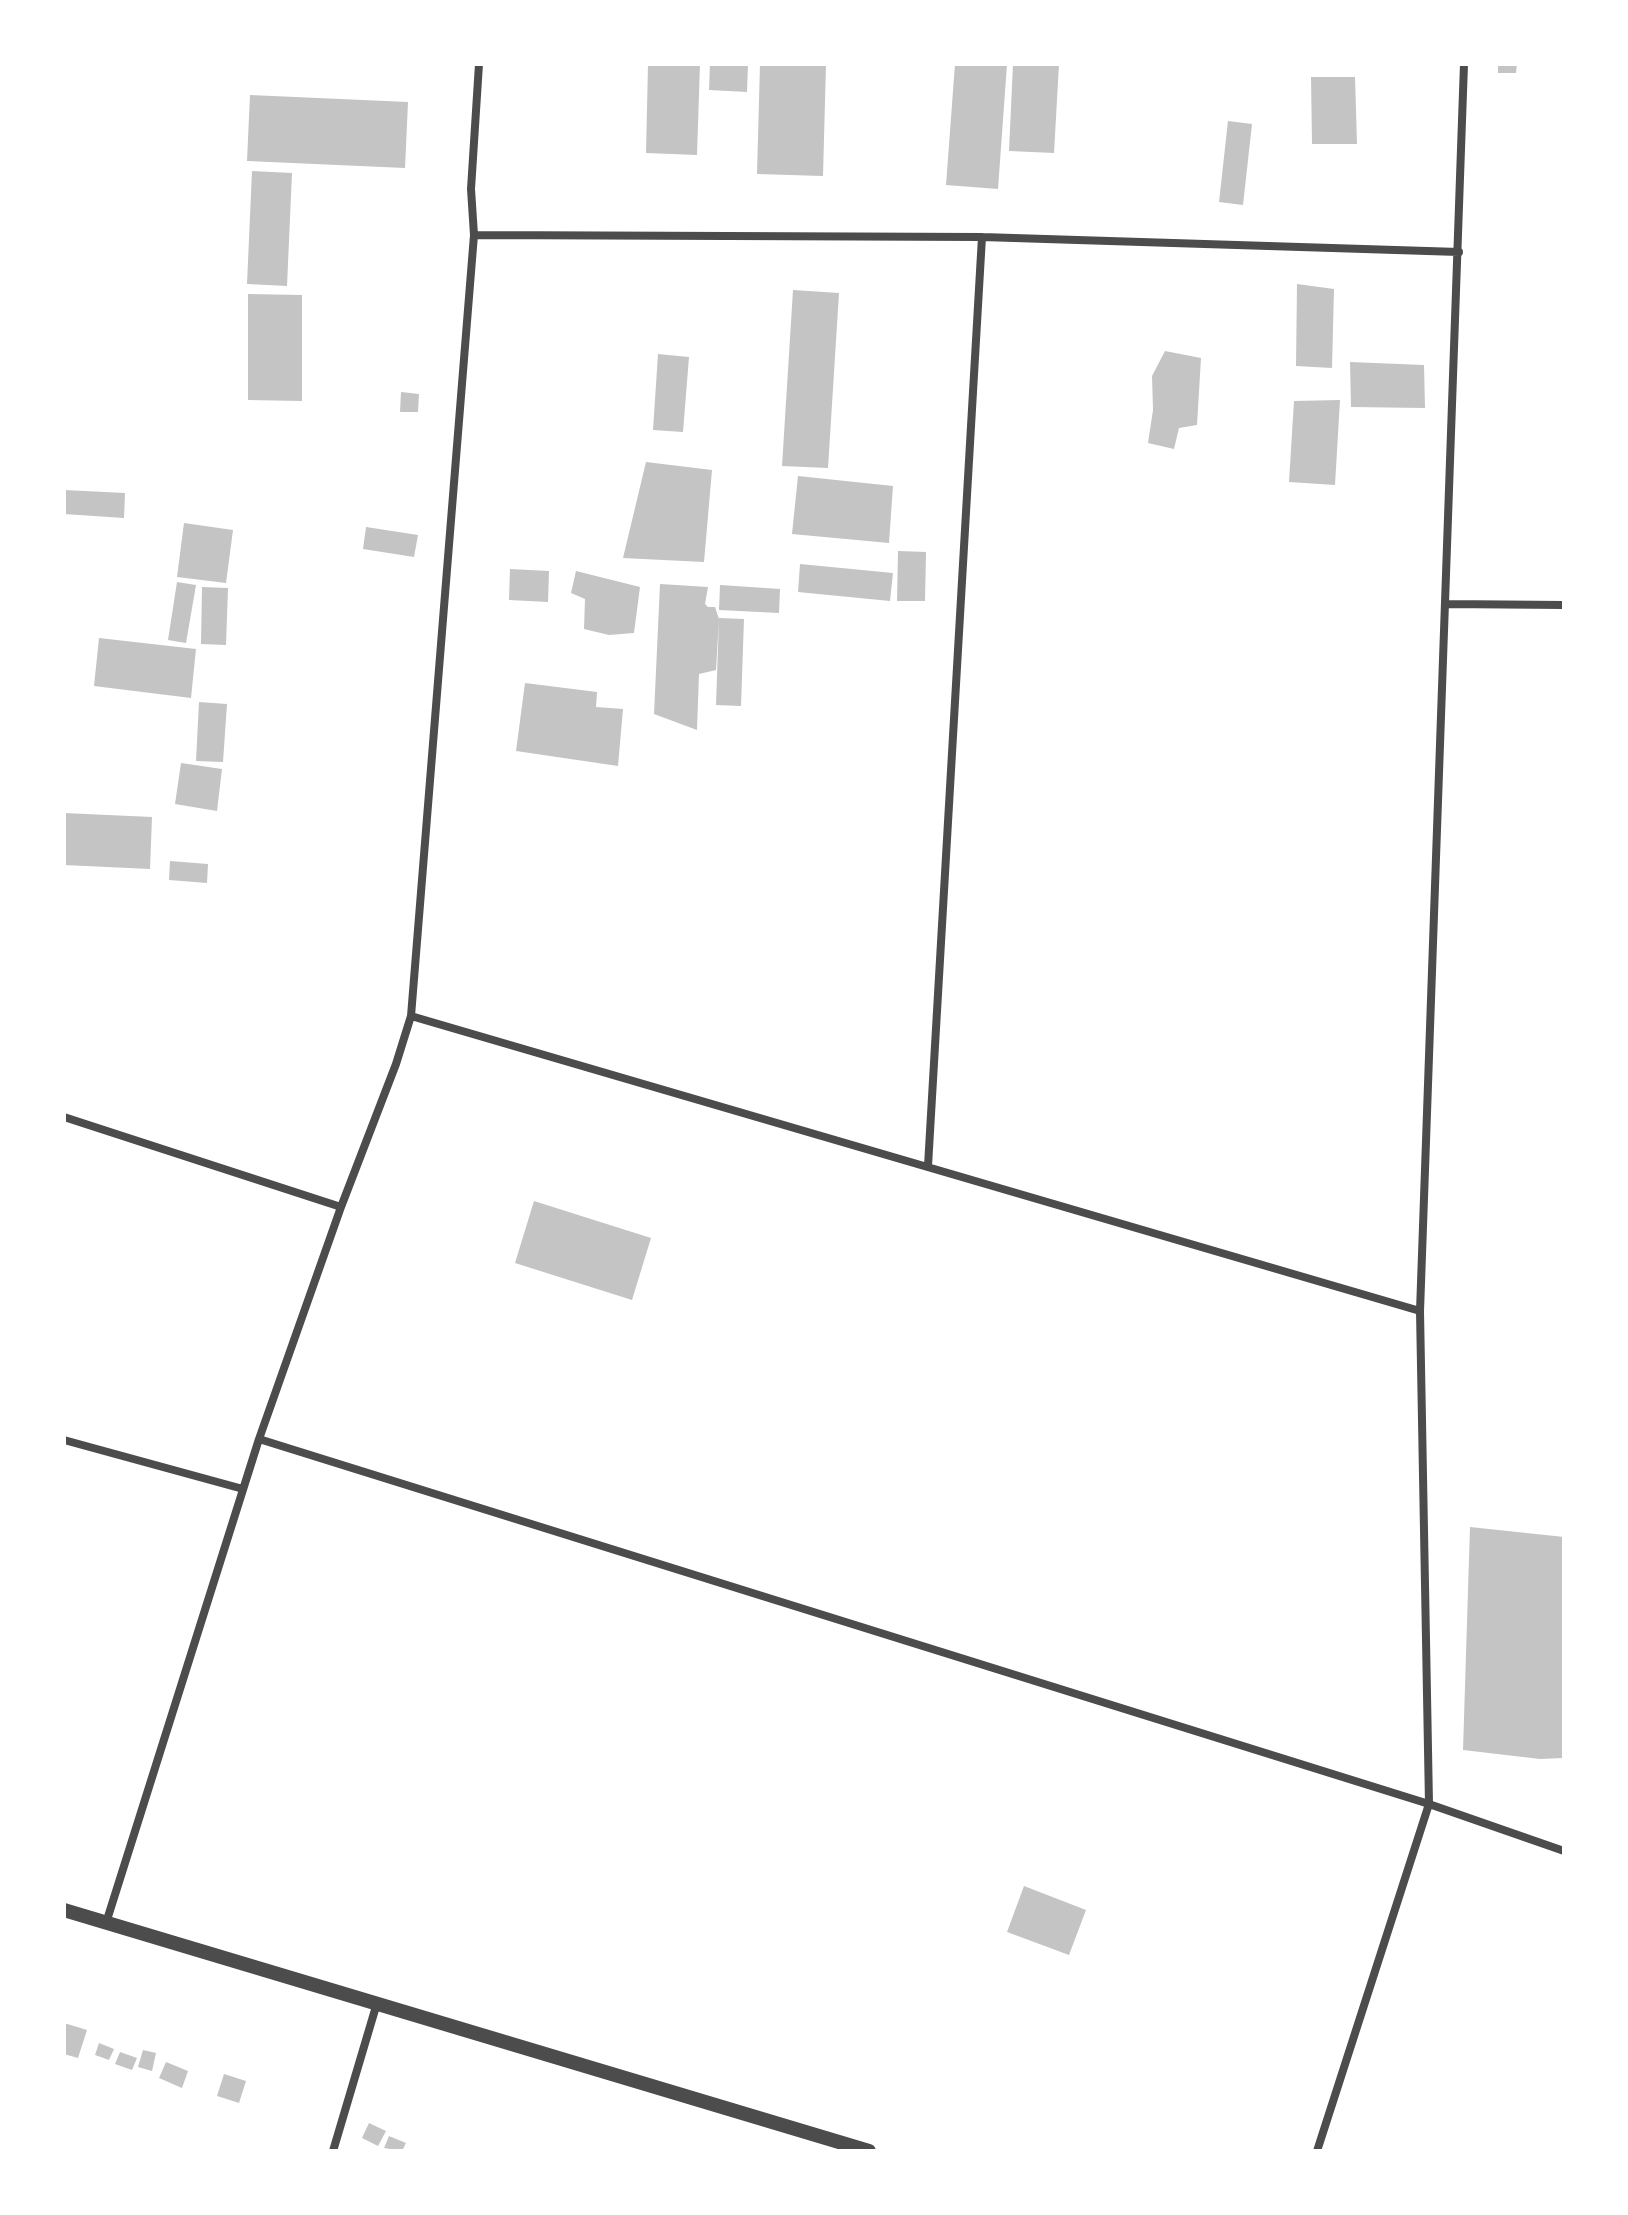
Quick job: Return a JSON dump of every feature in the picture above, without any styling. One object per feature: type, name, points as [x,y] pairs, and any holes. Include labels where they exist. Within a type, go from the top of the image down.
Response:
[{"type":"street","points":[[106,1923],[259,1439],[411,1016],[474,235],[471,189],[479,64]]},
{"type":"street","points":[[1317,2151],[1429,1804],[1420,1311],[1464,64]]},
{"type":"street","points":[[474,235],[982,237],[1459,252]]},
{"type":"street","points":[[928,1166],[982,237]]},
{"type":"street","points":[[1445,604],[1564,605]]},
{"type":"street","points":[[411,1016],[1420,1311]]},
{"type":"street","points":[[64,1117],[341,1207]]},
{"type":"street","points":[[259,1439],[1429,1804],[1564,1851]]},
{"type":"street","points":[[64,1440],[243,1489]]},
{"type":"street","points":[[64,1910],[869,2151]]},
{"type":"street","points":[[333,2151],[377,2003]]},
{"type":"building","points":[[648,64],[700,64],[697,155],[646,153]]},
{"type":"building","points":[[710,64],[748,64],[747,92],[709,90]]},
{"type":"building","points":[[760,64],[826,64],[823,176],[757,174]]},
{"type":"building","points":[[955,64],[1007,64],[998,189],[946,185]]},
{"type":"building","points":[[1013,64],[1059,64],[1054,153],[1009,151]]},
{"type":"building","points":[[1498,64],[1517,64],[1516,73],[1498,73]]},
{"type":"building","points":[[1311,77],[1355,77],[1357,144],[1312,144]]},
{"type":"building","points":[[250,95],[408,102],[405,168],[247,161]]},
{"type":"building","points":[[1228,121],[1252,124],[1243,205],[1219,202]]},
{"type":"building","points":[[252,171],[292,173],[287,286],[247,284]]},
{"type":"building","points":[[1297,284],[1334,289],[1332,368],[1296,366]]},
{"type":"building","points":[[793,290],[839,293],[828,468],[782,466]]},
{"type":"building","points":[[248,294],[302,295],[302,401],[248,400]]},
{"type":"building","points":[[1165,351],[1201,358],[1197,425],[1179,428],[1174,449],[1148,443],[1153,410],[1152,376]]},
{"type":"building","points":[[658,354],[689,357],[683,432],[653,430]]},
{"type":"building","points":[[1350,362],[1424,365],[1425,408],[1351,407]]},
{"type":"building","points":[[401,392],[419,394],[418,412],[400,412]]},
{"type":"building","points":[[1340,400],[1335,485],[1289,482],[1294,401]]},
{"type":"building","points":[[646,462],[712,470],[704,562],[623,558]]},
{"type":"building","points":[[798,476],[893,486],[889,543],[792,534]]},
{"type":"building","points":[[64,490],[125,493],[124,518],[64,514]]},
{"type":"building","points":[[184,523],[233,530],[226,583],[177,577]]},
{"type":"building","points":[[366,527],[418,535],[414,557],[363,549]]},
{"type":"building","points":[[898,551],[926,552],[925,601],[897,601]]},
{"type":"building","points":[[800,564],[893,573],[890,601],[798,592]]},
{"type":"building","points":[[510,569],[549,571],[548,602],[509,600]]},
{"type":"building","points":[[576,571],[640,587],[634,633],[609,635],[584,629],[585,599],[571,593]]},
{"type":"building","points":[[177,582],[196,585],[186,643],[168,640]]},
{"type":"building","points":[[660,584],[708,587],[705,604],[715,607],[719,619],[716,670],[699,674],[697,730],[654,714]]},
{"type":"building","points":[[720,585],[780,589],[779,613],[719,610]]},
{"type":"building","points":[[202,587],[228,588],[226,645],[201,644]]},
{"type":"building","points":[[719,618],[744,619],[741,706],[716,705]]},
{"type":"building","points":[[99,638],[196,649],[191,698],[94,686]]},
{"type":"building","points":[[525,683],[597,692],[596,707],[623,709],[618,766],[516,751]]},
{"type":"building","points":[[199,702],[227,704],[223,762],[196,761]]},
{"type":"building","points":[[181,763],[222,769],[217,811],[175,804]]},
{"type":"building","points":[[64,813],[152,817],[150,869],[64,865]]},
{"type":"building","points":[[170,861],[208,864],[207,883],[169,880]]},
{"type":"building","points":[[534,1201],[651,1238],[632,1300],[515,1263]]},
{"type":"building","points":[[1470,1527],[1564,1537],[1564,1758],[1540,1759],[1463,1750]]},
{"type":"building","points":[[1024,1886],[1086,1910],[1069,1955],[1007,1932]]},
{"type":"building","points":[[64,2023],[87,2030],[78,2058],[64,2054]]},
{"type":"building","points":[[99,2043],[114,2049],[109,2060],[95,2055]]},
{"type":"building","points":[[143,2050],[156,2053],[152,2071],[138,2067]]},
{"type":"building","points":[[120,2052],[137,2058],[132,2070],[115,2064]]},
{"type":"building","points":[[166,2062],[188,2071],[182,2088],[159,2078]]},
{"type":"building","points":[[224,2074],[246,2081],[239,2103],[217,2096]]},
{"type":"building","points":[[369,2123],[386,2131],[378,2146],[362,2138]]},
{"type":"building","points":[[389,2136],[406,2143],[402,2151],[384,2148]]}]
